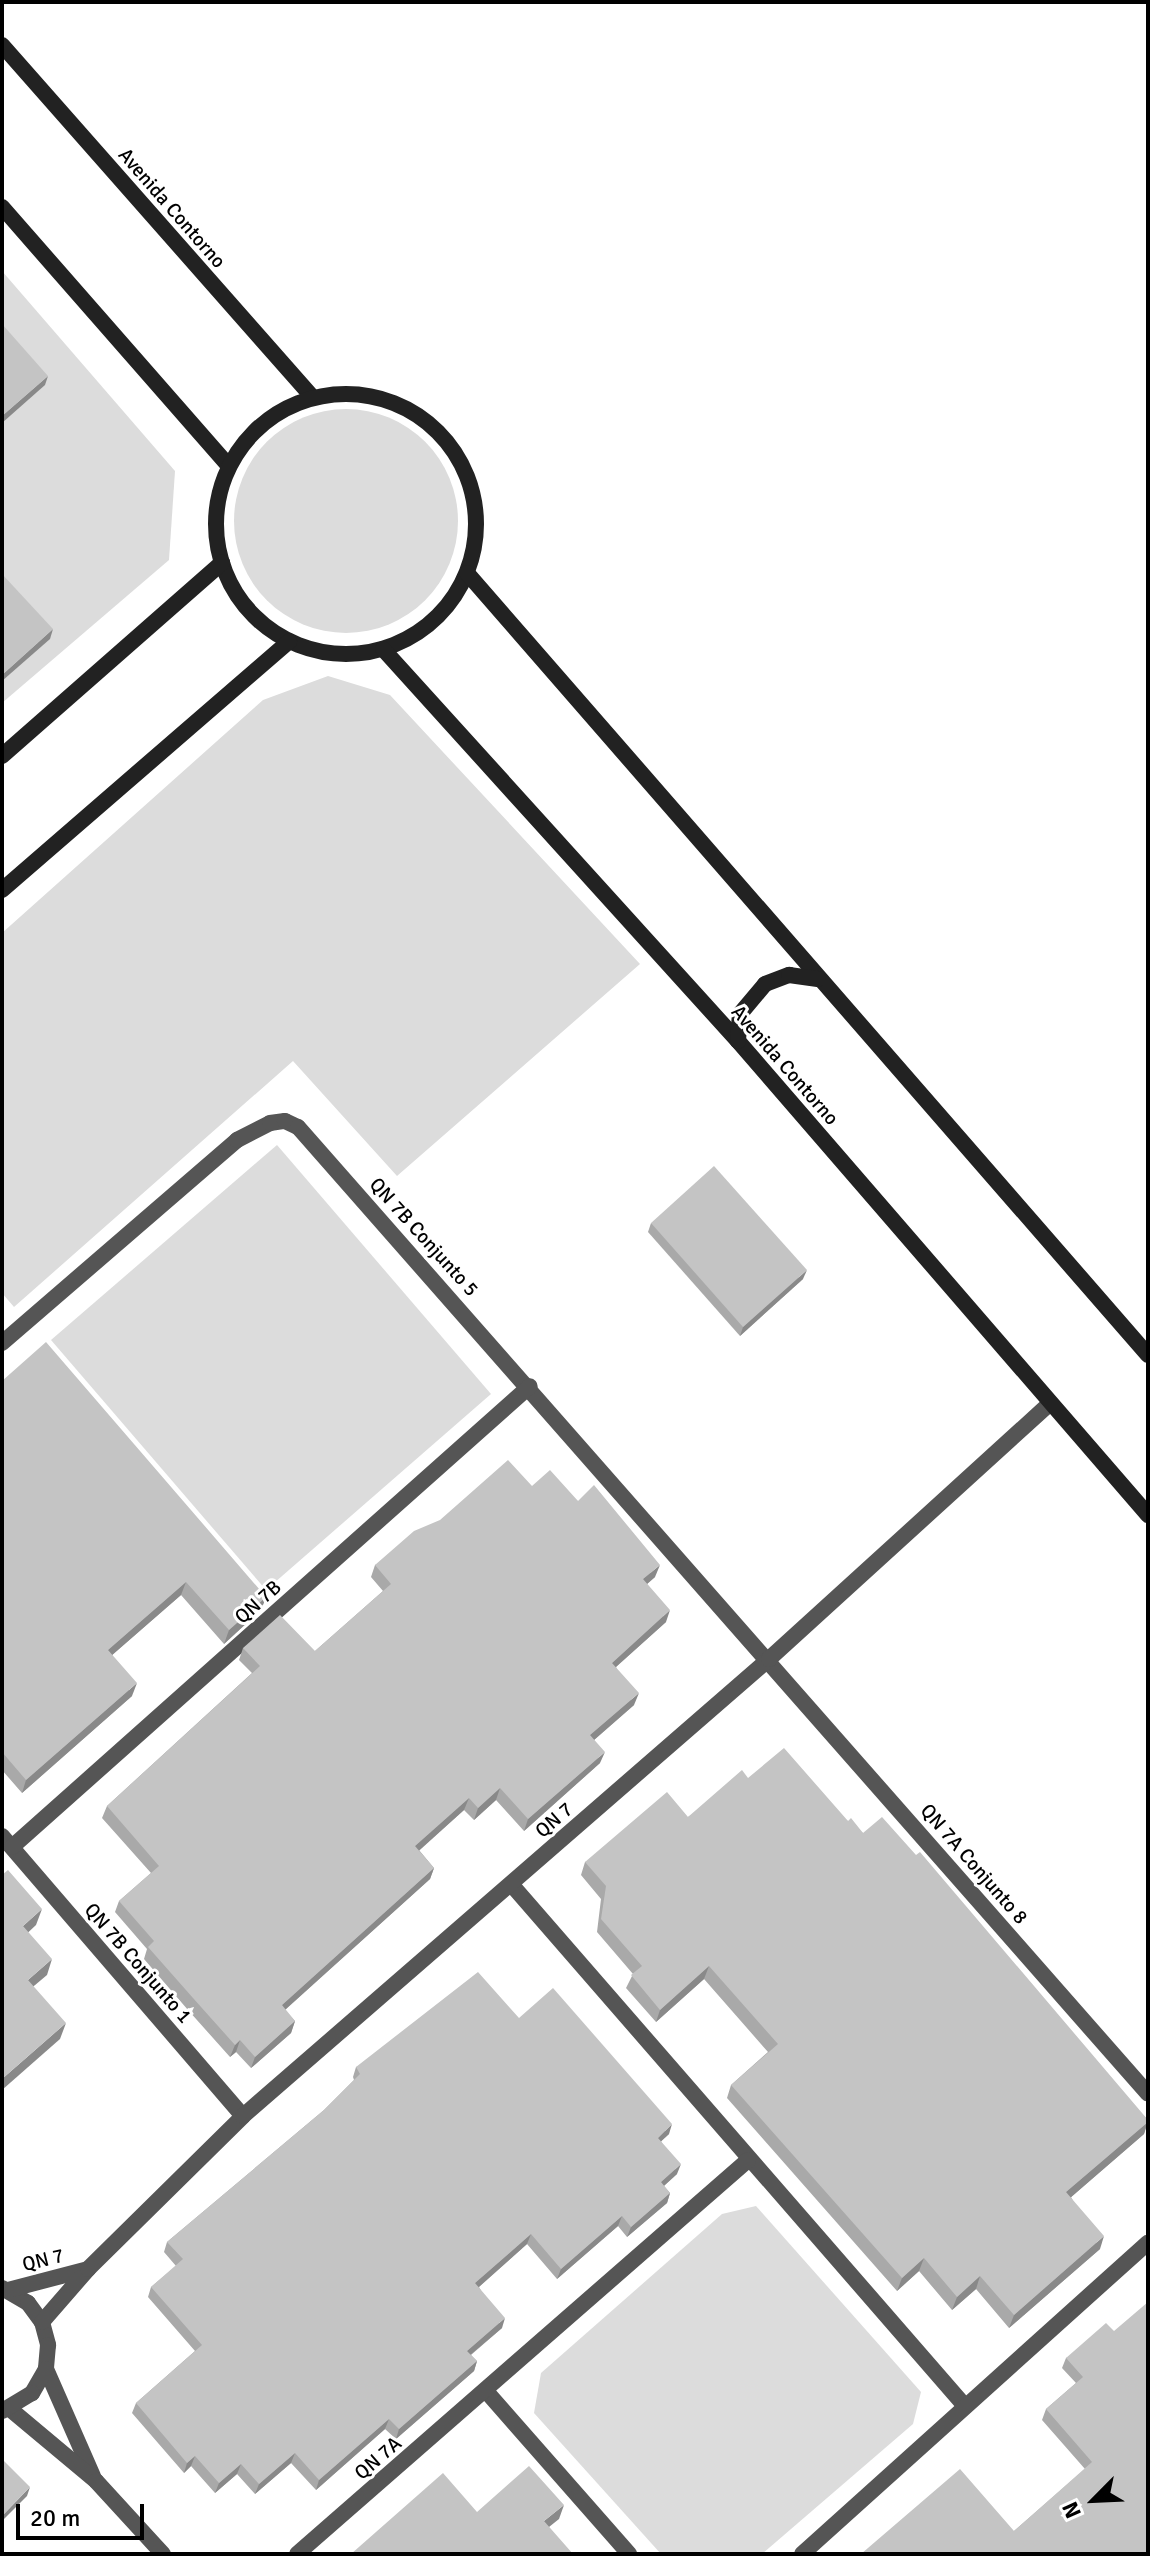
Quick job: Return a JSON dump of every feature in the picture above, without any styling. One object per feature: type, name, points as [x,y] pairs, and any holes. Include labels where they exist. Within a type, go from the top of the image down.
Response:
[{"type":"main road","name":"Avenida Contorno","points":[[2,45],[312,397]]},
{"type":"main road","points":[[2,207],[229,466]]},
{"type":"main road","points":[[353,393],[393,402],[428,423],[456,453],[472,491],[476,532],[467,573],[444,611],[422,631],[383,649],[351,654],[319,651],[289,641],[248,609],[222,563],[216,531],[218,497],[229,466],[263,421],[312,397],[353,393]]},
{"type":"main road","points":[[2,756],[222,563]]},
{"type":"main road","points":[[467,573],[1148,1355]]},
{"type":"main road","points":[[2,890],[289,641]]},
{"type":"main road","name":"Avenida Contorno","points":[[383,649],[738,1041],[1148,1515]]},
{"type":"main road","points":[[738,1041],[740,1014],[765,984],[789,975],[818,979]]},
{"type":"street","name":"QN 7B Conjunto 5","points":[[2,1343],[237,1140],[255,1128],[285,1121],[298,1127],[769,1659]]},
{"type":"street","name":"QN 7B","points":[[7,1842],[530,1386]]},
{"type":"street","name":"QN 7","points":[[42,2322],[88,2269],[243,2116],[769,1659],[1050,1403]]},
{"type":"street","name":"QN 7A Conjunto 8","points":[[769,1659],[1148,2094]]},
{"type":"street","name":"QN 7B Conjunto 1","points":[[7,1842],[243,2116]]},
{"type":"street","points":[[511,1884],[965,2406]]},
{"type":"street","name":"QN 7A","points":[[297,2554],[748,2160]]},
{"type":"street","points":[[802,2554],[1148,2243]]},
{"type":"street","name":"QN 7","points":[[5,2289],[88,2269]]},
{"type":"street","points":[[5,2289],[28,2303],[42,2322],[46,2369],[96,2481]]},
{"type":"street","points":[[46,2369],[32,2393],[6,2410],[96,2481],[163,2554]]},
{"type":"street","points":[[486,2391],[629,2554]]},
{"type":"shaded area","points":[[2,271],[175,471],[169,560],[2,703]]},
{"type":"shaded area","points":[[346,409],[389,418],[425,442],[449,478],[458,521],[449,564],[425,600],[389,624],[346,633],[303,624],[267,600],[243,564],[234,521],[243,478],[267,442],[303,418]]},
{"type":"shaded area","points":[[328,676],[390,695],[640,964],[397,1176],[293,1061],[14,1307],[2,1293],[2,933],[263,700]]},
{"type":"shaded area","points":[[277,1145],[491,1394],[266,1590],[51,1340]]},
{"type":"shaded area","points":[[756,2206],[921,2392],[913,2424],[762,2554],[661,2554],[534,2413],[541,2373],[722,2214]]},
{"type":"building","points":[[2,324],[48,376],[2,416]]},
{"type":"building","points":[[2,574],[53,629],[2,675]]},
{"type":"building","points":[[714,1166],[807,1270],[743,1327],[651,1223]]},
{"type":"building","points":[[46,1342],[266,1597],[229,1630],[186,1582],[108,1650],[137,1683],[26,1780],[2,1752],[2,1381]]},
{"type":"building","points":[[508,1460],[532,1486],[550,1470],[578,1501],[594,1485],[660,1565],[643,1579],[670,1610],[612,1663],[639,1693],[590,1735],[605,1752],[528,1819],[500,1788],[478,1808],[469,1798],[415,1846],[434,1868],[282,2005],[295,2021],[255,2057],[240,2040],[235,2045],[148,1947],[154,1941],[119,1901],[159,1866],[107,1806],[260,1666],[243,1648],[280,1615],[315,1651],[391,1584],[375,1565],[414,1531],[440,1520]]},
{"type":"building","points":[[784,1748],[848,1821],[851,1818],[863,1833],[882,1817],[916,1855],[920,1852],[1148,2120],[1066,2192],[1104,2236],[1014,2315],[980,2276],[957,2297],[924,2258],[902,2278],[731,2085],[778,2044],[709,1966],[660,2010],[631,1975],[642,1966],[601,1919],[606,1886],[585,1862],[667,1792],[688,1817],[742,1770],[748,1778]]},
{"type":"building","points":[[8,1870],[42,1909],[23,1926],[52,1959],[28,1980],[66,2023],[2,2079],[2,1875]]},
{"type":"building","points":[[478,1972],[519,2018],[553,1988],[672,2124],[658,2138],[681,2164],[661,2182],[670,2193],[631,2227],[622,2216],[561,2269],[531,2234],[475,2283],[505,2318],[467,2351],[477,2361],[399,2429],[389,2419],[319,2480],[295,2453],[259,2484],[241,2464],[219,2483],[195,2456],[187,2463],[136,2403],[202,2345],[151,2287],[183,2259],[167,2242],[324,2110],[360,2074],[356,2067]]},
{"type":"building","points":[[1148,2302],[1148,2554],[861,2554],[960,2469],[1014,2531],[1092,2462],[1046,2409],[1083,2377],[1066,2358],[1106,2323],[1114,2331]]},
{"type":"building","points":[[2,2459],[30,2487],[2,2516]]},
{"type":"building","points":[[529,2466],[564,2505],[544,2521],[573,2554],[351,2554],[443,2473],[477,2512]]}]
